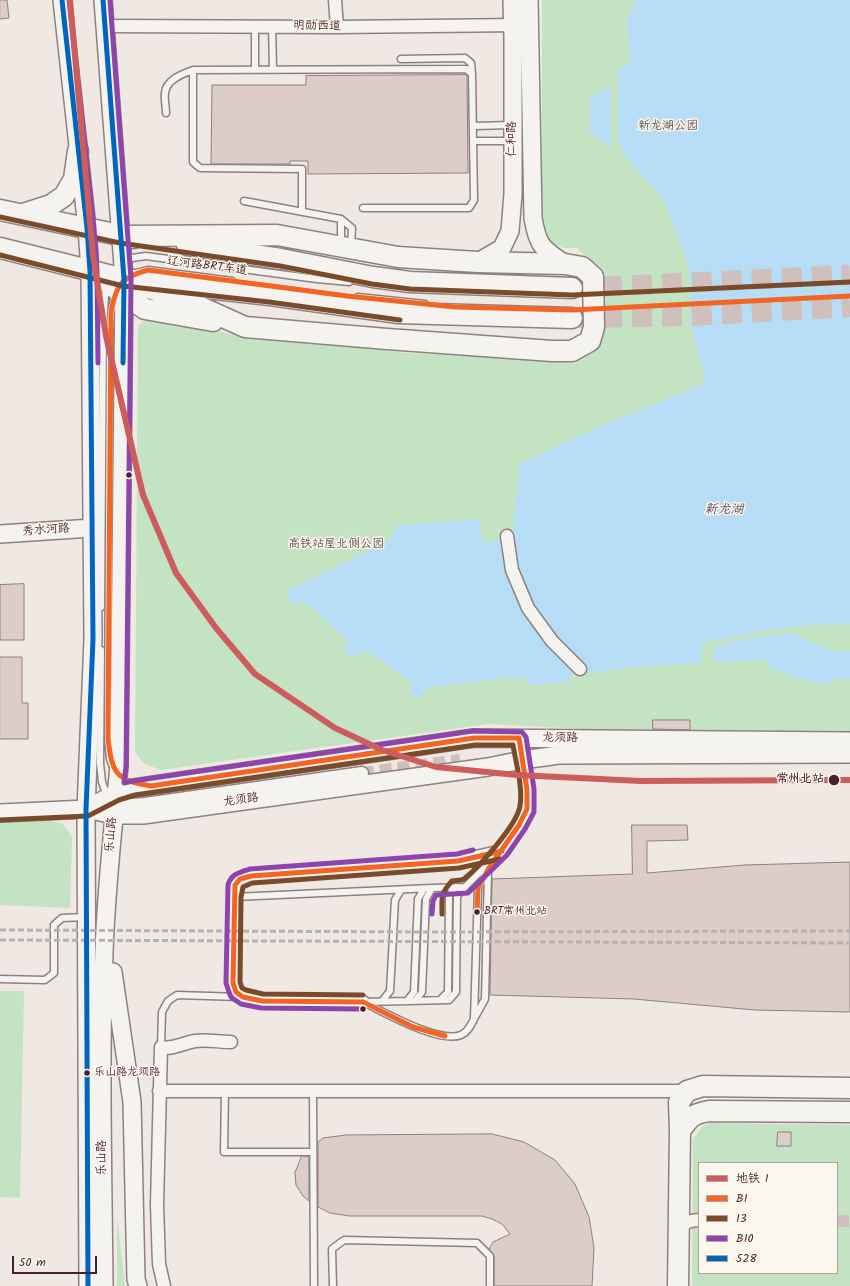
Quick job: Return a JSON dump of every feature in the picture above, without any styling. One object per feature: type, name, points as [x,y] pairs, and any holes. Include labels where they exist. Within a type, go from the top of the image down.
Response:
[{"type":"main road","name":"乐山路","points":[[62,0],[87,228],[90,271],[93,639],[86,809],[88,1286]]},
{"type":"main road","name":"乐山路","points":[[103,0],[121,236],[116,281],[118,776],[113,803],[104,952],[102,1086],[104,1286]]},
{"type":"main road","name":"仁和路","points":[[512,0],[521,26],[533,218],[539,244],[548,253],[565,264]]},
{"type":"main road","name":"仁和路","points":[[478,262],[502,248],[510,231],[513,194],[513,133],[521,26],[529,0]]},
{"type":"main road","points":[[22,214],[51,205],[64,196],[74,179],[78,151]]},
{"type":"main road","points":[[0,210],[121,236],[281,259],[373,277],[410,282],[572,293]]},
{"type":"main road","points":[[0,248],[90,271],[116,281],[194,304],[245,327],[419,342],[572,351],[590,341],[594,327],[593,277],[582,267],[565,264],[398,258],[277,235],[121,236]]},
{"type":"main road","points":[[116,281],[270,295],[399,313],[572,314]]},
{"type":"main road","name":"秀水河路","points":[[0,534],[92,528]]},
{"type":"main road","name":"龙须路","points":[[0,813],[86,809],[113,803],[134,788],[474,738],[850,741]]},
{"type":"main road","name":"龙须路","points":[[113,803],[152,814],[488,767],[522,760],[559,755],[850,754]]},
{"type":"main road","points":[[108,897],[114,986],[132,1102],[136,1279],[138,1286]]},
{"type":"main road","points":[[678,1286],[679,1102],[687,1091],[703,1086],[850,1088]]},
{"type":"main road","points":[[680,1131],[688,1119],[696,1114],[709,1111],[850,1112]]},
{"type":"street","points":[[335,0],[337,27]]},
{"type":"street","name":"明勋西道","points":[[106,26],[521,26]]},
{"type":"street","points":[[507,536],[512,570],[528,608],[552,641],[580,669]]},
{"type":"street","points":[[363,1002],[262,1001],[242,998],[236,992],[233,983],[235,885],[240,879],[251,876],[458,861],[502,851],[527,810],[527,790],[519,738]]},
{"type":"street","points":[[113,803],[145,804],[362,773]]},
{"type":"street","points":[[164,1286],[159,1264],[157,1205],[160,1048],[168,1049],[183,1043],[197,1040],[231,1042]]},
{"type":"street","points":[[159,1091],[687,1091]]},
{"type":"street","points":[[678,1235],[682,1226],[688,1221],[698,1220]]},
{"type":"lane","points":[[254,26],[255,70]]},
{"type":"lane","points":[[272,26],[273,70]]},
{"type":"lane","points":[[363,208],[469,208],[474,200],[474,126],[471,63],[465,58],[401,59]]},
{"type":"lane","points":[[166,112],[165,92],[171,82],[180,75],[193,70],[466,69],[472,74]]},
{"type":"lane","points":[[193,70],[192,162],[200,168],[302,169],[302,212]]},
{"type":"lane","points":[[474,126],[513,133]]},
{"type":"lane","points":[[474,141],[513,133]]},
{"type":"lane","points":[[244,201],[341,219],[352,228],[346,248]]},
{"type":"lane","points":[[341,219],[346,248]]},
{"type":"lane","name":"辽河路BRT车道","points":[[116,281],[132,258],[146,256],[325,280],[489,295],[572,293]]},
{"type":"lane","points":[[101,613],[103,330],[116,281]]},
{"type":"lane","points":[[101,645],[100,763],[105,794],[113,803]]},
{"type":"lane","points":[[118,776],[135,784],[151,786]]},
{"type":"lane","points":[[474,1019],[478,888],[489,868],[502,851]]},
{"type":"lane","points":[[363,1002],[448,1000],[456,992],[457,896],[502,851]]},
{"type":"lane","points":[[363,1002],[413,1027],[444,1036],[460,1035],[470,1028],[485,999],[489,868]]},
{"type":"lane","points":[[440,1000],[448,992],[449,896],[456,887]]},
{"type":"lane","points":[[234,897],[465,887]]},
{"type":"lane","points":[[415,1001],[422,992],[426,899],[432,888]]},
{"type":"lane","points":[[407,1001],[414,992],[418,899],[424,889]]},
{"type":"lane","points":[[382,1001],[390,991],[395,900],[401,890]]},
{"type":"lane","points":[[0,979],[45,980],[54,973],[54,925],[62,918],[86,916]]},
{"type":"lane","points":[[160,1048],[162,1012],[168,1000],[177,995],[242,998]]},
{"type":"lane","points":[[225,1091],[224,1152],[313,1152]]},
{"type":"lane","points":[[313,1091],[314,1286]]},
{"type":"lane","points":[[332,1286],[332,1249],[344,1240],[477,1243],[490,1256],[490,1286]]},
{"type":"green space","name":"高铁站屋北侧公园","points":[[542,0],[850,0],[850,731],[582,729],[488,724],[161,770],[143,763],[135,751],[138,326],[147,319],[233,334],[407,353],[564,360],[578,358],[597,269],[577,248],[564,248],[552,244],[545,231],[542,213]]},
{"type":"green space","points":[[46,820],[63,824],[72,837],[70,908],[0,905],[0,822]]},
{"type":"green space","points":[[0,991],[24,991],[20,1198],[0,1197]]},
{"type":"green space","points":[[708,1123],[850,1125],[850,1286],[692,1286],[693,1139],[701,1128]]},
{"type":"green space","points":[[117,1217],[125,1286],[117,1286]]},
{"type":"water","name":"新龙湖","points":[[635,0],[850,0],[850,624],[808,625],[760,631],[702,643],[701,663],[643,666],[570,675],[571,681],[529,686],[525,676],[428,687],[419,699],[409,692],[413,683],[365,650],[353,658],[342,648],[348,641],[303,600],[293,605],[285,592],[391,540],[396,526],[479,519],[483,544],[512,535],[520,464],[596,428],[706,383],[690,321],[690,273],[684,252],[663,199],[624,154],[618,137],[618,71],[631,61],[627,22]]},
{"type":"water","points":[[610,86],[611,147],[590,133],[590,97]]},
{"type":"water","points":[[794,633],[821,647],[835,651],[850,651],[850,679],[831,679],[830,684],[806,680],[769,667],[768,660],[714,662],[714,646],[750,638]]},
{"type":"building","points":[[0,0],[7,0],[9,18],[0,19]]},
{"type":"building","points":[[467,75],[468,173],[308,174],[308,161],[290,161],[290,164],[211,164],[212,85],[306,85],[306,76]]},
{"type":"building","points":[[24,584],[24,640],[0,640],[0,585]]},
{"type":"building","points":[[0,657],[22,657],[22,703],[28,703],[28,739],[0,739]]},
{"type":"building","points":[[653,720],[690,720],[690,730],[653,729]]},
{"type":"building","points":[[632,825],[687,825],[688,840],[647,841],[647,873],[745,865],[850,862],[850,1012],[755,1010],[634,999],[490,995],[492,879],[632,874]]},
{"type":"building","points":[[778,1132],[791,1132],[791,1146],[777,1146]]},
{"type":"building","points":[[492,1134],[524,1142],[555,1160],[575,1184],[589,1217],[594,1248],[592,1286],[494,1286],[494,1256],[489,1249],[493,1242],[510,1234],[502,1224],[482,1216],[349,1216],[330,1213],[318,1207],[318,1142],[323,1138],[346,1135]]},
{"type":"building","points":[[302,1156],[309,1156],[309,1201],[303,1196],[296,1185],[295,1173]]},
{"type":"tunnel","points":[[572,288],[850,275]]},
{"type":"tunnel","points":[[572,318],[691,316],[850,307]]},
{"type":"tunnel","points":[[362,773],[460,760]]},
{"type":"tunnel","points":[[838,1221],[850,1221]]},
{"type":"railway","points":[[0,930],[433,932],[850,931]]},
{"type":"railway","points":[[0,940],[850,943]]},
{"type":"metro line","name":"1","points":[[70,0],[93,256],[106,336],[143,495],[176,573],[216,628],[255,674],[335,728],[382,750],[436,767],[517,775],[641,781],[850,780]]},
{"type":"transit line","name":"528","points":[[62,0],[87,228],[90,271],[93,639],[86,809],[88,1286]]},
{"type":"transit line","name":"B10","points":[[69,0],[94,228],[97,271],[98,363]]},
{"type":"transit line","name":"528","points":[[103,0],[124,279],[123,363]]},
{"type":"transit line","name":"B10","points":[[110,0],[131,279],[126,766],[124,783],[473,731],[522,732],[526,737],[534,789],[534,812],[525,829],[507,855],[468,893],[436,895],[433,901],[432,914]]},
{"type":"transit line","name":"13","points":[[0,217],[120,243],[280,266],[372,284],[410,289],[572,295],[850,282]]},
{"type":"transit line","name":"13","points":[[0,255],[123,286],[269,302],[400,320]]},
{"type":"transit line","name":"B1","points":[[477,912],[478,888],[489,868],[519,825],[527,809],[527,790],[519,738],[474,738],[151,786],[130,781],[118,773],[114,767],[111,759],[108,738],[111,312],[115,295],[121,284],[126,279],[148,270],[347,296],[455,307],[572,310],[850,296]]},
{"type":"transit line","name":"13","points":[[0,820],[88,816],[119,800],[135,795],[475,745],[513,745],[521,791],[520,806],[517,814],[505,834],[479,865],[464,879],[452,881],[448,885],[442,896],[442,914]]},
{"type":"transit line","name":"B10","points":[[363,1009],[261,1008],[241,1004],[232,998],[226,983],[228,885],[231,878],[239,872],[250,869],[457,854],[473,850]]},
{"type":"transit line","name":"B1","points":[[445,1036],[413,1027],[363,1002],[262,1001],[243,997],[236,992],[233,983],[235,885],[240,879],[251,876],[458,861],[502,851]]},
{"type":"transit line","name":"13","points":[[363,995],[263,994],[242,988],[240,982],[241,897],[243,887],[252,883],[459,868],[500,859]]},
{"type":"place","name":"常州北站","points":[[834,780]]},
{"type":"place","name":"BRT常州北站","points":[[477,912]]},
{"type":"place","name":"乐山路龙须路","points":[[87,1073]]},
{"type":"park label","name":"新龙湖公园","points":[[668,127]]}]
